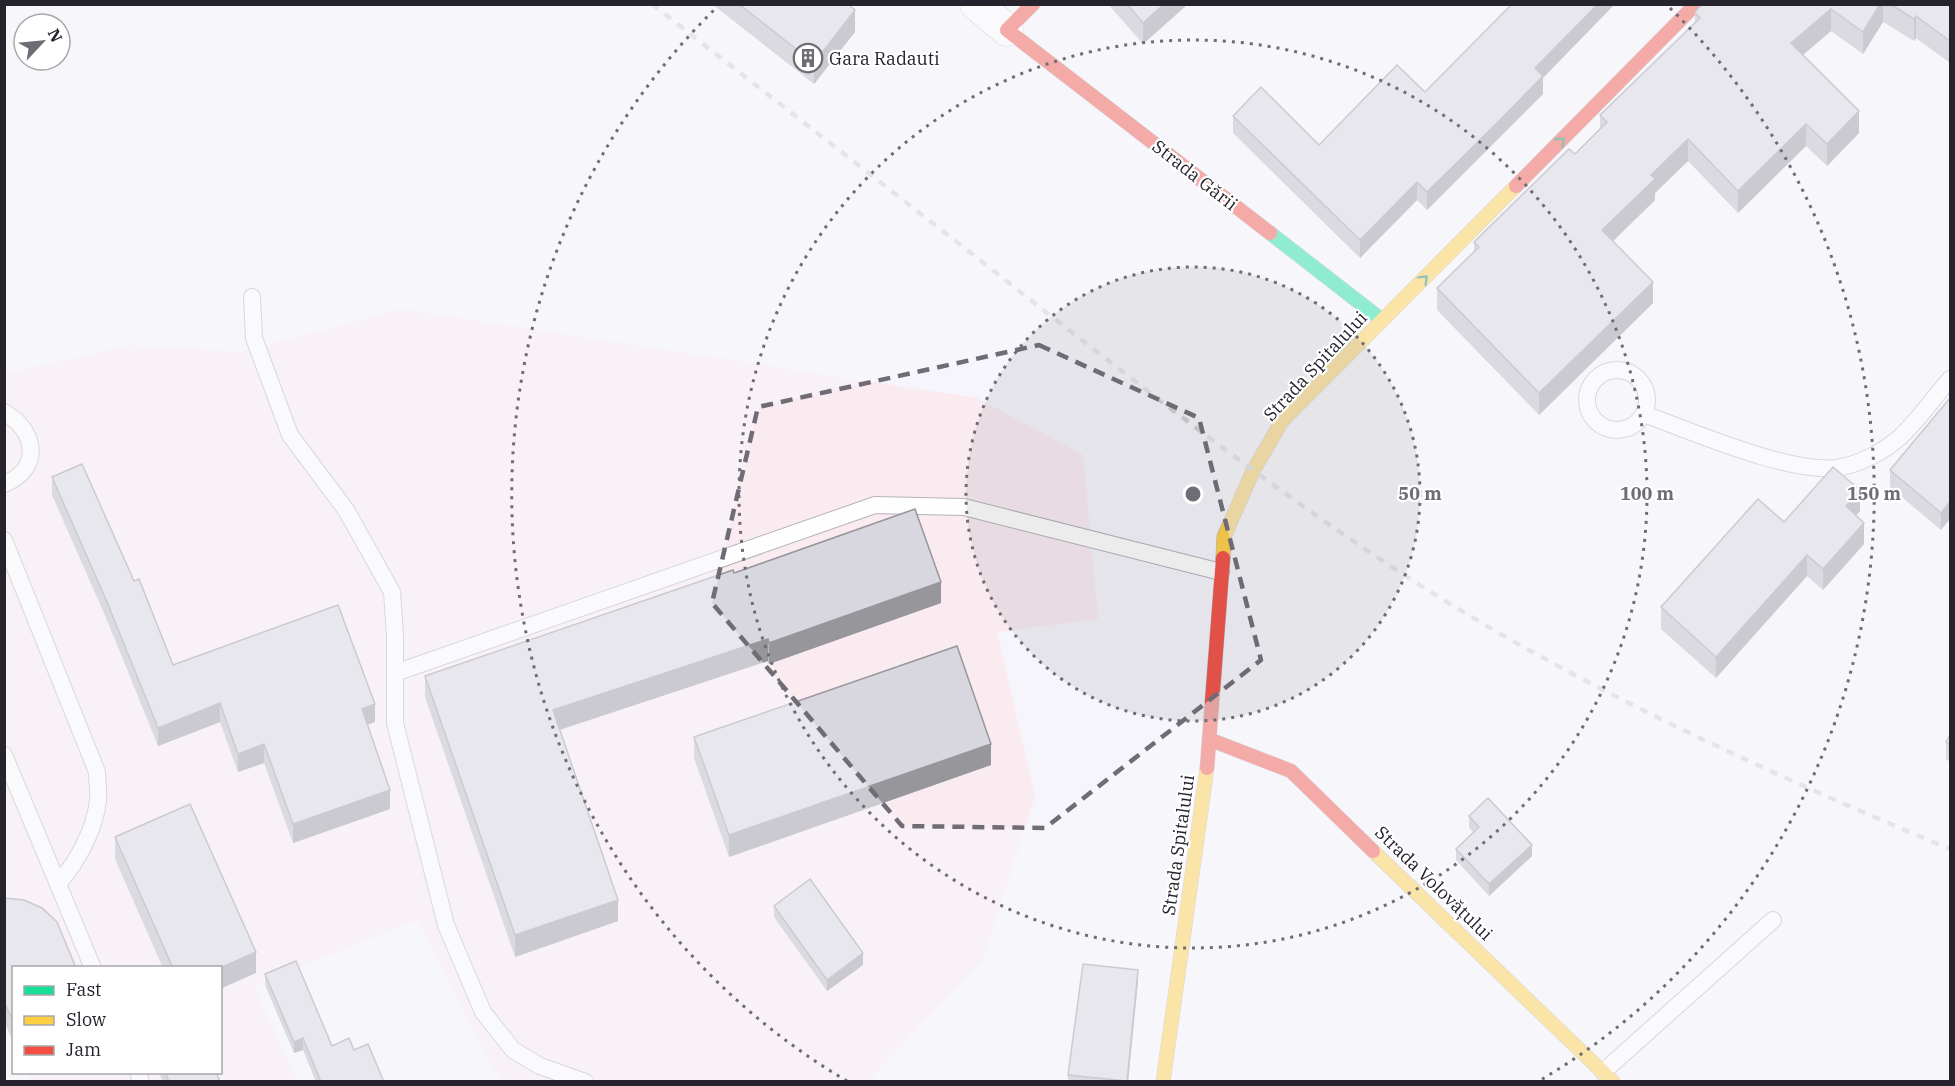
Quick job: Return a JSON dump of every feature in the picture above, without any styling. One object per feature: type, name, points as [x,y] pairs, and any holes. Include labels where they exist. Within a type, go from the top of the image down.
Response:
[{"type":"main road","points":[[1007,30],[1033,4]]},
{"type":"main road","name":"Strada Spitalului","points":[[1163,1082],[1211,740],[1224,537],[1235,510],[1282,421],[1696,4]]},
{"type":"main road","name":"Strada Gării","points":[[1007,30],[1382,320]]},
{"type":"main road","name":"Strada Volovățului","points":[[1211,740],[1229,744],[1291,771],[1608,1077]]},
{"type":"street","name":"Strada Gării","points":[[976,4],[1007,30]]},
{"type":"lane","points":[[252,297],[254,338],[290,435],[346,510],[392,592],[395,723],[446,925],[483,1012],[513,1050],[540,1066],[585,1082]]},
{"type":"lane","points":[[1644,414],[1734,447],[1808,468],[1841,467],[1873,456],[1899,438],[1950,379]]},
{"type":"lane","points":[[4,412],[18,420],[28,433],[31,444],[29,462],[23,472],[4,484]]},
{"type":"lane","points":[[395,673],[875,505],[964,507],[1221,572]]},
{"type":"lane","points":[[4,540],[97,772],[98,800],[88,831],[71,868],[58,884]]},
{"type":"lane","points":[[4,755],[92,966]]},
{"type":"lane","points":[[1608,1077],[1773,920]]},
{"type":"highlighted area","points":[[1039,345],[1199,418],[1261,660],[1045,828],[902,826],[712,603],[758,407]]},
{"type":"shaded area","points":[[402,309],[977,398],[1083,455],[1098,619],[997,632],[1035,796],[983,960],[868,1081],[500,1081],[417,920],[254,985],[297,1081],[29,1081],[26,1074],[222,1074],[222,966],[12,966],[12,1043],[5,1024],[4,374],[130,345],[240,352]]},
{"type":"building","points":[[739,4],[848,4],[855,10],[814,63]]},
{"type":"building","points":[[1127,4],[1164,4],[1143,23]]},
{"type":"building","points":[[1512,4],[1598,4],[1535,68],[1543,76],[1499,121],[1427,192],[1417,182],[1360,240],[1233,116],[1261,87],[1319,145],[1397,65],[1425,92]]},
{"type":"building","points":[[1702,4],[1880,4],[1863,32],[1831,9],[1791,43],[1859,111],[1827,144],[1806,124],[1738,191],[1688,139],[1651,175],[1655,179],[1602,230],[1653,282],[1539,393],[1437,288],[1479,247],[1474,242],[1569,149],[1575,154],[1607,122],[1600,115],[1700,18],[1695,12]]},
{"type":"building","points":[[1890,4],[1950,4],[1950,41],[1916,16],[1914,19]]},
{"type":"building","points":[[1950,398],[1950,502],[1941,513],[1890,470]]},
{"type":"building","points":[[82,464],[134,581],[139,579],[173,665],[338,605],[375,704],[362,709],[390,790],[293,824],[264,744],[238,754],[220,703],[158,728],[107,602],[52,477]]},
{"type":"building","points":[[1833,467],[1860,490],[1846,506],[1864,523],[1823,569],[1807,555],[1716,657],[1661,607],[1758,499],[1784,522]]},
{"type":"building","points":[[915,509],[941,582],[769,643],[768,639],[553,710],[618,900],[515,935],[425,676],[733,570],[734,573]]},
{"type":"building","points":[[957,646],[991,744],[729,835],[694,737]]},
{"type":"building","points":[[1488,798],[1532,845],[1489,884],[1456,849],[1479,827],[1469,816]]},
{"type":"building","points":[[190,804],[256,952],[222,967],[172,966],[115,837]]},
{"type":"building","points":[[810,879],[863,953],[827,980],[774,906]]},
{"type":"building","points":[[4,898],[24,900],[42,908],[57,922],[75,966],[12,966],[12,1019],[4,1002]]},
{"type":"building","points":[[296,961],[332,1046],[349,1038],[354,1050],[368,1044],[384,1082],[321,1082],[303,1038],[294,1042],[265,974]]},
{"type":"building","points":[[1083,964],[1138,970],[1127,1081],[1068,1075]]},
{"type":"building","points":[[166,1074],[217,1074],[220,1082],[169,1082]]},
{"type":"railway","points":[[652,4],[1172,409],[1280,490],[1391,566],[1506,637],[1669,723],[1781,776],[1950,849]]},
{"type":"traffic: fast","points":[[1270,233],[1382,320]]},
{"type":"traffic: slow","points":[[1223,558],[1224,537],[1253,471],[1282,421],[1516,186]]},
{"type":"traffic: slow","points":[[1163,1082],[1207,768]]},
{"type":"traffic: slow","points":[[1373,851],[1613,1082]]},
{"type":"traffic: jam","points":[[1033,4],[1007,30],[1270,233]]},
{"type":"traffic: jam","points":[[1516,186],[1696,4]]},
{"type":"traffic: jam","points":[[1207,768],[1223,558]]},
{"type":"traffic: jam","points":[[1211,740],[1291,771],[1373,851]]},
{"type":"place","name":"Gara Radauti","points":[[808,58]]}]
